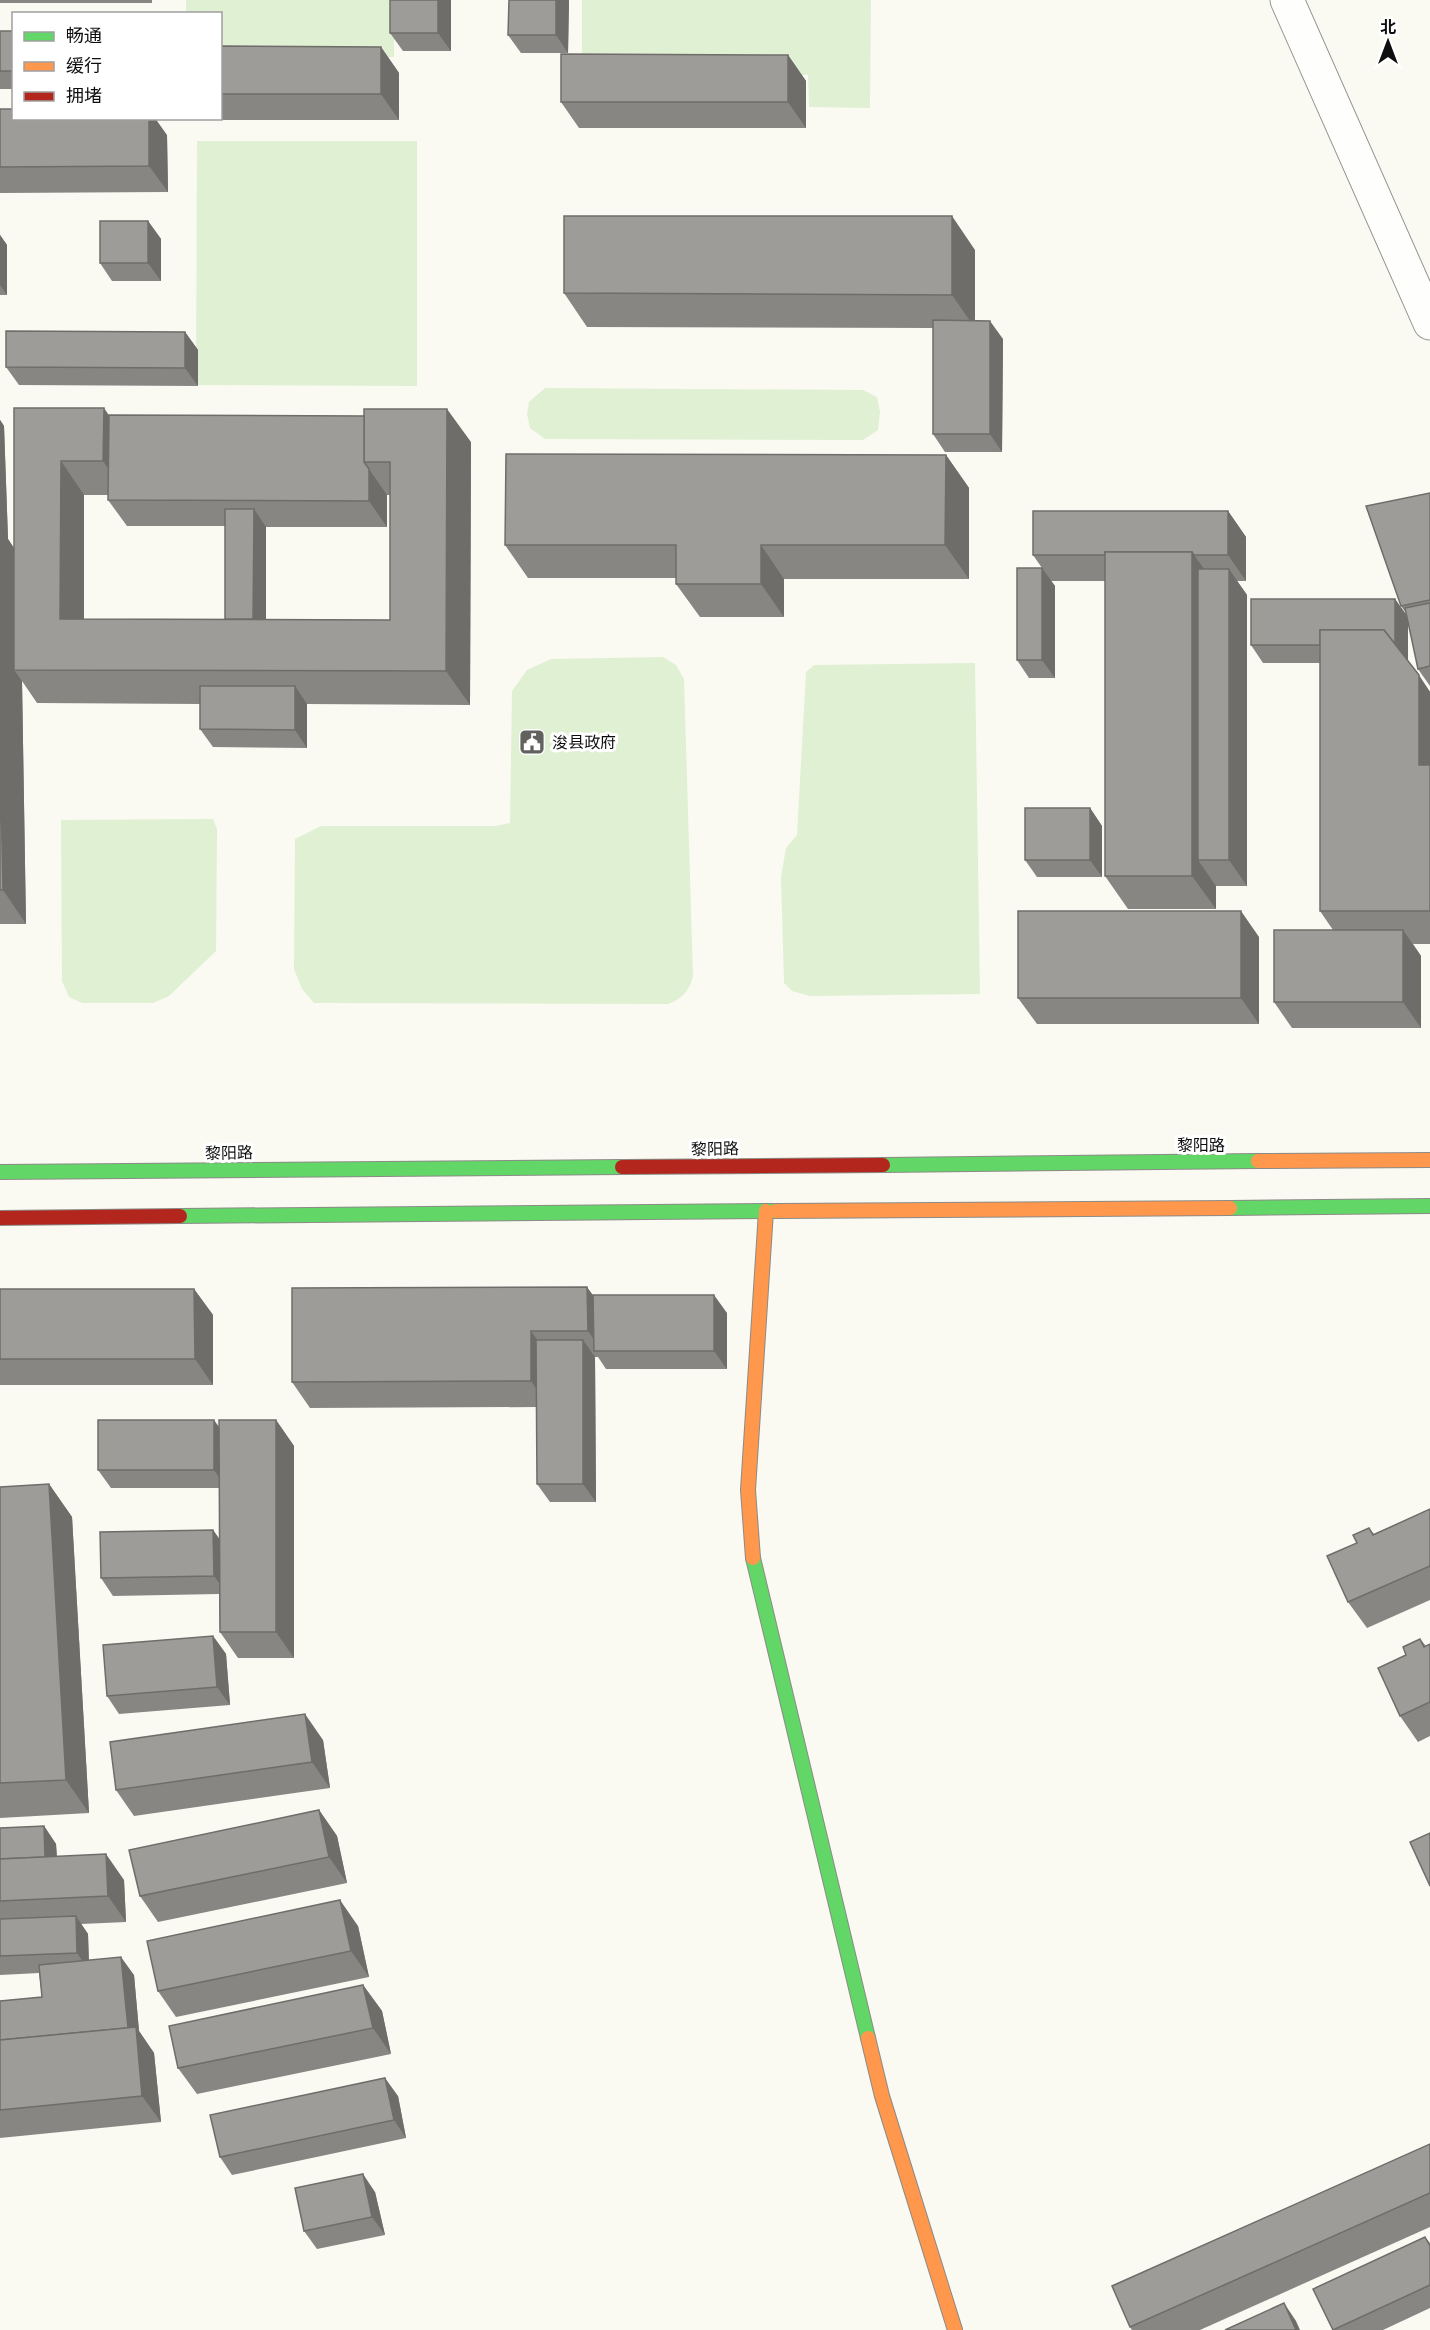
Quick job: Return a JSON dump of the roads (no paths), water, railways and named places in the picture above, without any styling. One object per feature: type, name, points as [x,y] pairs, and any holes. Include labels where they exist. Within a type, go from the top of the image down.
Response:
[{"type":"main road","name":"黎阳路","points":[[0,1172],[1430,1160]]},
{"type":"main road","points":[[0,1218],[1430,1206]]},
{"type":"main road","points":[[766,1211],[748,1490],[751,1547],[767,1622],[882,2096],[955,2330]]},
{"type":"street","points":[[1287,0],[1430,323]]},
{"type":"place","name":"浚县政府","points":[[532,742]]}]
